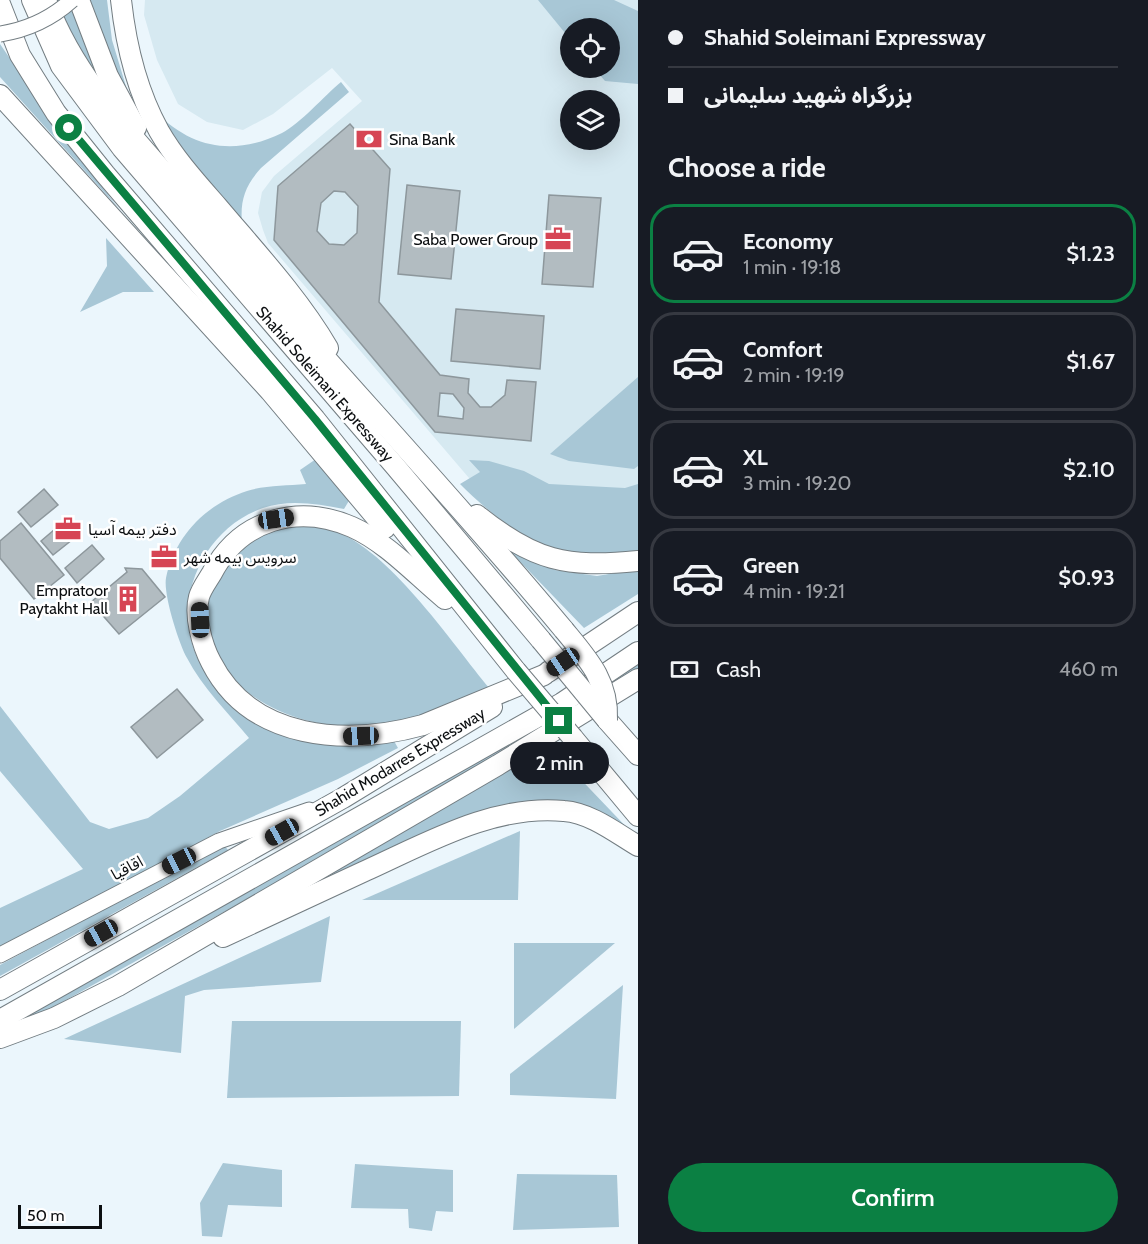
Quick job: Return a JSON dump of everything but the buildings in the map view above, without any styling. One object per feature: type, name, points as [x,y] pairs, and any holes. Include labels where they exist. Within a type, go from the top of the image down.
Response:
[{"type":"highway","name":"Shahid Soleimani Expressway","points":[[32,0],[61,66],[122,148],[395,466],[638,755]]},
{"type":"highway","points":[[46,0],[66,45],[86,79],[114,117],[173,182],[293,324],[348,381],[564,630],[603,684],[608,706],[607,720],[638,736]]},
{"type":"highway","points":[[79,0],[108,76],[122,105],[173,182]]},
{"type":"highway","points":[[121,0],[131,58],[143,98],[160,133],[186,169],[263,260],[320,336],[348,381]]},
{"type":"highway","name":"Shahid Soleimani Expressway","points":[[0,4],[20,56],[56,113],[105,174],[315,419],[516,671]]},
{"type":"highway","points":[[0,28],[20,56]]},
{"type":"highway","points":[[0,95],[270,391],[477,637],[516,671],[638,816]]},
{"type":"highway","points":[[434,480],[504,537],[528,550],[571,563],[638,561]]},
{"type":"highway","points":[[445,599],[369,536],[352,527],[313,517],[276,519],[234,541],[220,557],[199,597],[201,642],[220,681],[252,710],[277,724],[307,734],[343,736],[402,731],[423,725],[544,675]]},
{"type":"highway","name":"Shahid Modarres Expressway","points":[[0,990],[343,798],[544,675],[638,612]]},
{"type":"highway","name":"Shahid Modarres Expressway","points":[[0,1020],[562,703],[638,652]]},
{"type":"highway","points":[[118,986],[498,765],[638,679]]},
{"type":"highway","points":[[0,1046],[118,986],[433,840],[485,820],[528,810],[567,811],[600,823],[638,846]]},
{"type":"highway","points":[[0,1038],[54,1018]]},
{"type":"main road","points":[[0,34],[50,17],[72,0]]},
{"type":"main road","name":"اقاقیا","points":[[0,955],[219,841],[343,798]]},
{"type":"shaded area","points":[[52,0],[71,0],[100,82],[94,81]]},
{"type":"shaded area","points":[[86,0],[107,0],[112,40],[134,113]]},
{"type":"shaded area","points":[[145,0],[638,0],[638,521],[506,507],[469,478],[268,243],[258,213],[262,192],[274,176],[362,101],[332,68],[273,114],[243,130],[207,122],[178,104],[157,60],[144,15]]},
{"type":"shaded area","points":[[538,0],[614,0],[638,11],[638,84],[605,81],[602,78],[620,78],[620,18],[560,18],[560,27]]},
{"type":"shaded area","points":[[0,44],[72,149],[120,210],[0,77]]},
{"type":"shaded area","points":[[341,82],[349,92],[261,168],[251,181],[243,200],[242,224],[187,160],[156,112],[184,134],[199,141],[215,145],[248,145],[289,129]]},
{"type":"shaded area","points":[[106,238],[154,292],[123,292],[80,312],[107,266]]},
{"type":"shaded area","points":[[638,377],[638,466],[634,469],[569,461],[550,454]]},
{"type":"shaded area","points":[[316,459],[350,499],[344,509],[303,503],[273,505],[241,518],[223,533],[207,552],[196,573],[190,595],[188,619],[192,642],[211,682],[225,695],[240,703],[307,735],[334,744],[351,745],[394,741],[398,748],[338,779],[220,831],[0,953],[0,908],[83,869],[0,771],[0,706],[90,822],[109,829],[148,818],[180,796],[249,738],[193,669],[184,651],[172,619],[167,595],[166,578],[170,563],[185,535],[218,504],[254,489],[306,484],[300,470]]},
{"type":"shaded area","points":[[469,460],[489,461],[524,471],[549,484],[625,488],[638,484],[638,554],[573,554],[558,551],[527,537],[483,506],[460,484],[480,472]]},
{"type":"shaded area","points":[[309,525],[340,533],[361,545],[381,561],[421,603],[490,689],[410,720],[382,726],[358,727],[334,726],[285,714],[263,703],[243,689],[227,671],[214,650],[210,638],[208,610],[214,582],[228,558],[242,545],[278,527]]},
{"type":"shaded area","points":[[498,539],[555,570],[597,576],[638,569],[638,594],[584,628]]},
{"type":"shaded area","points":[[638,659],[638,671],[365,833],[32,1019],[28,1013]]},
{"type":"shaded area","points":[[547,744],[633,834],[564,801],[510,804],[446,824],[248,918]]},
{"type":"shaded area","points":[[520,831],[518,900],[362,900]]},
{"type":"shaded area","points":[[224,845],[228,850],[0,976],[0,965]]},
{"type":"shaded area","points":[[330,916],[321,982],[204,990],[185,996],[181,1053],[64,1039]]},
{"type":"shaded area","points":[[514,943],[615,943],[514,1029]]},
{"type":"shaded area","points":[[623,985],[616,1099],[510,1095],[510,1074]]},
{"type":"shaded area","points":[[232,1021],[461,1021],[459,1096],[227,1098]]},
{"type":"shaded area","points":[[223,1163],[282,1170],[282,1207],[228,1205],[222,1237],[202,1236],[200,1203]]},
{"type":"shaded area","points":[[355,1164],[453,1170],[453,1212],[436,1211],[432,1231],[409,1228],[408,1209],[351,1208]]},
{"type":"shaded area","points":[[517,1174],[617,1175],[619,1227],[513,1230]]},
{"type":"place","name":"Sina Bank","points":[[369,139]]},
{"type":"place","name":"Saba Power Group","points":[[558,239]]},
{"type":"place","name":"دفتر بیمه آسیا","points":[[68,529]]},
{"type":"place","name":"سرویس بیمه شهر","points":[[164,557]]},
{"type":"place","name":"Empratoor Paytakht Hall","points":[[128,599]]},
{"type":"route","points":[[69,128],[105,174],[315,419],[516,671],[559,721]]}]
